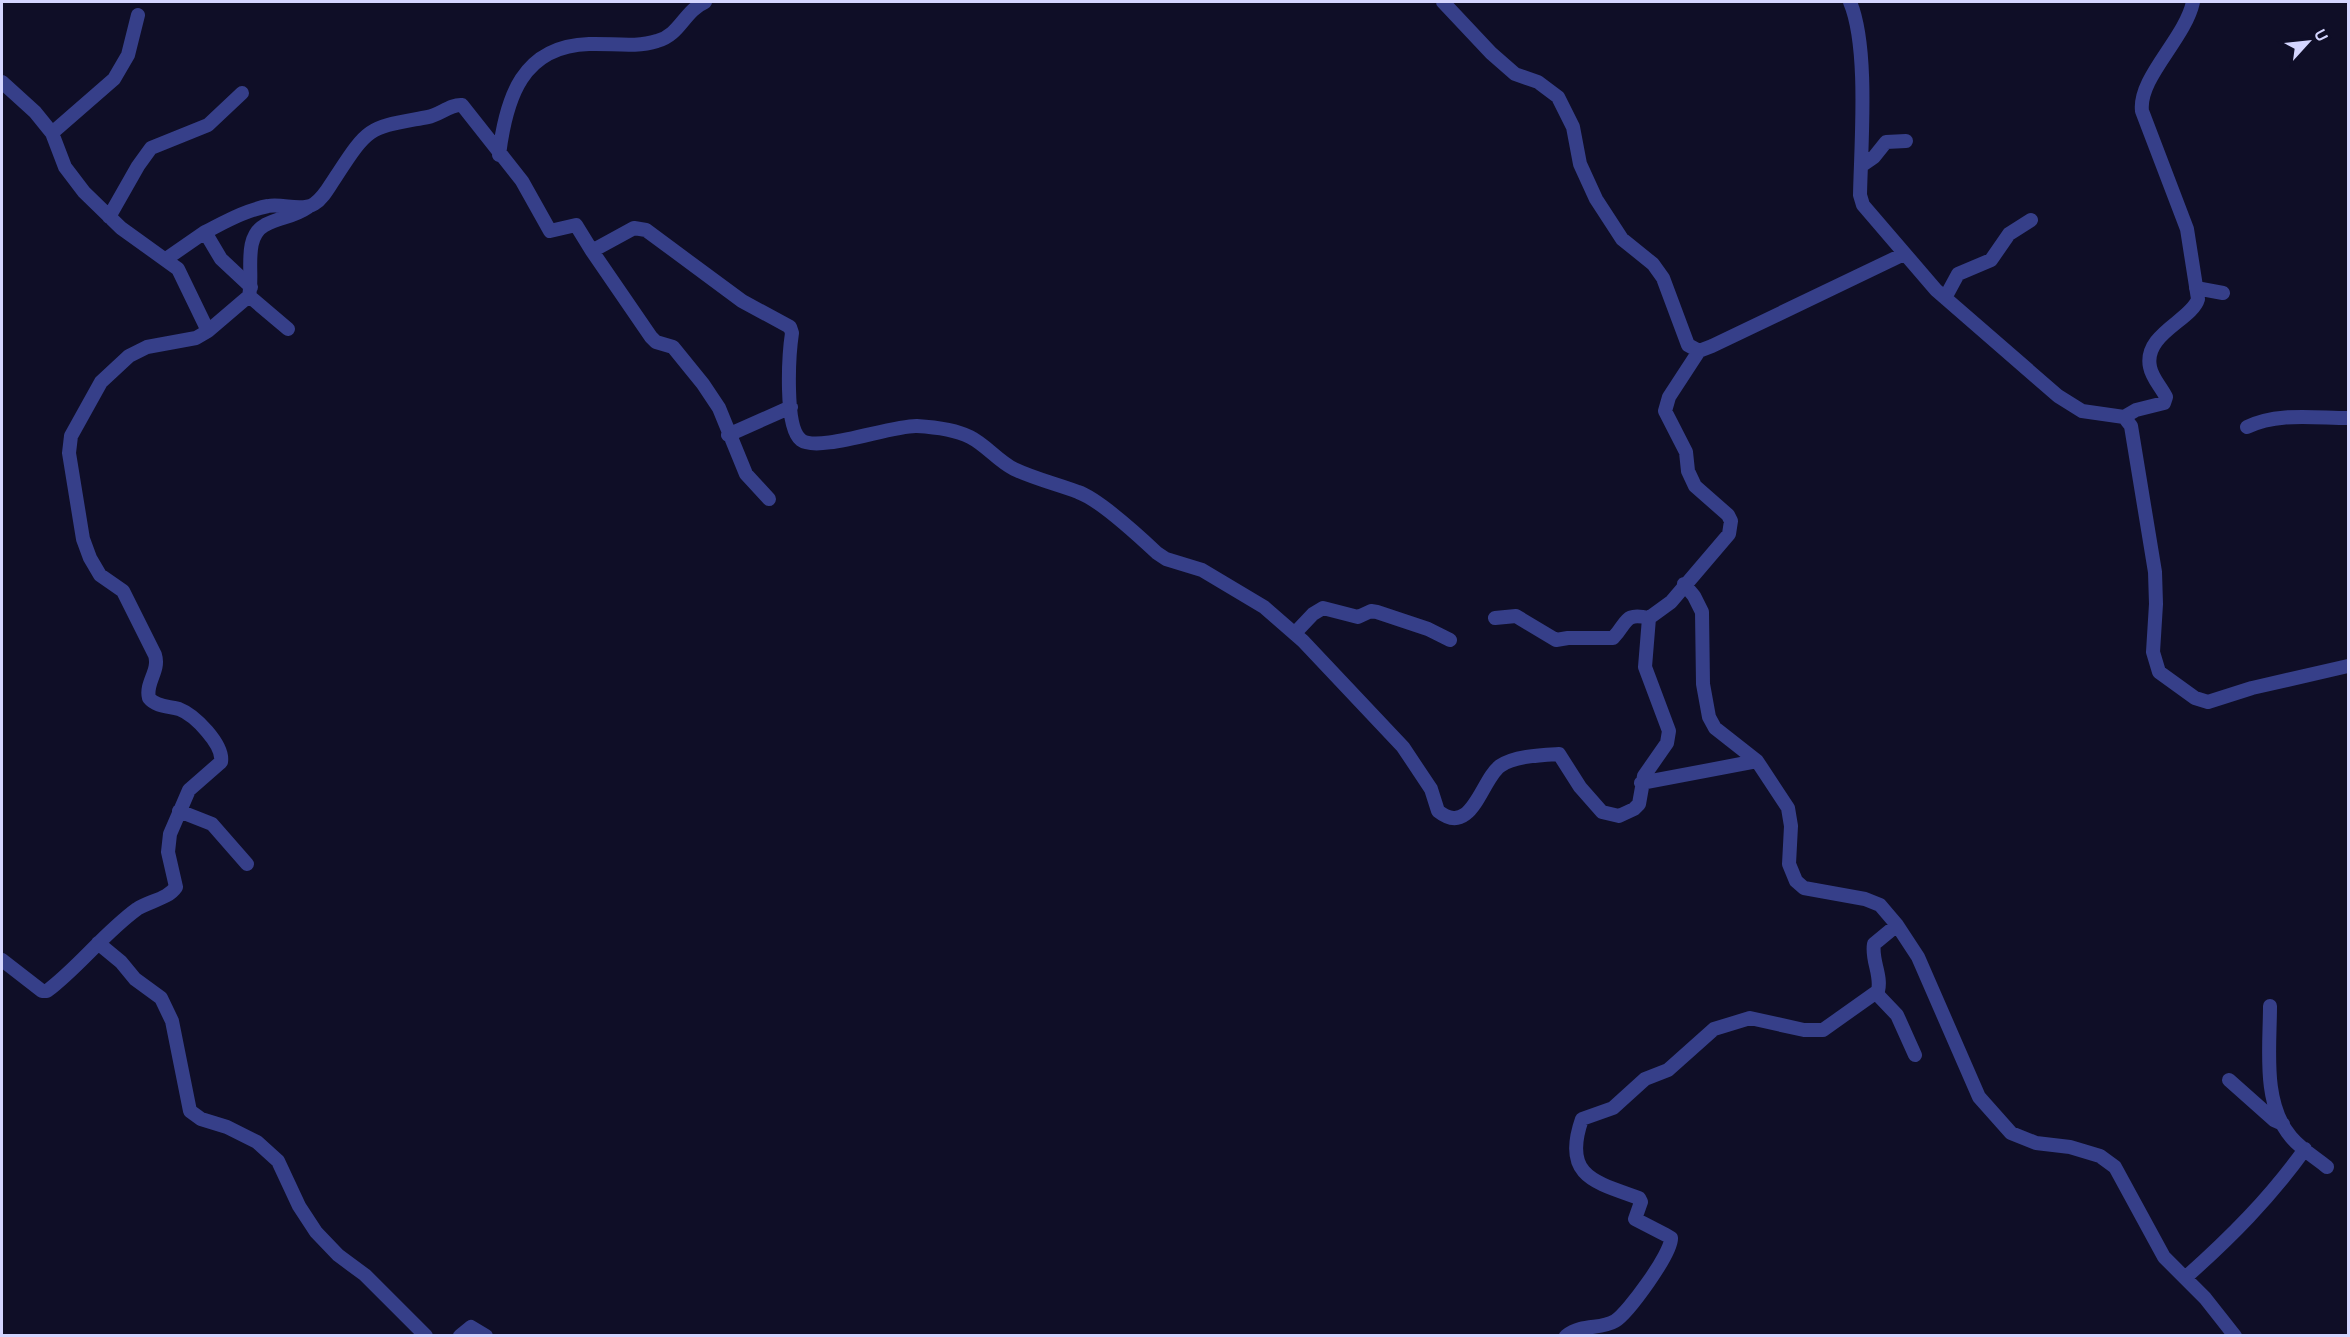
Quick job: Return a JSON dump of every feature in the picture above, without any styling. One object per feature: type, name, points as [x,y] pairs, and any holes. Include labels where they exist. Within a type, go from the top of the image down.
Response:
[{"type":"street","points":[[499,155],[504,118],[514,89],[541,58],[558,48],[589,44],[622,46],[657,41],[672,35],[687,14],[705,2]]},
{"type":"street","points":[[1443,2],[1515,74],[1538,82],[1558,97],[1573,127],[1581,164],[1596,199],[1622,238],[1653,264],[1664,278],[1685,339],[1693,349],[1699,351]]},
{"type":"street","points":[[1850,2],[1856,22],[1860,60],[1860,195],[1863,205],[1945,298],[2072,406],[2082,411],[2124,417],[2136,410],[2162,406],[2165,402],[2163,390],[2150,369],[2150,351],[2170,325],[2196,304],[2196,288],[2187,229],[2142,111],[2141,100],[2146,85],[2190,16],[2193,2]]},
{"type":"street","points":[[52,133],[114,79],[128,55],[138,15]]},
{"type":"street","points":[[2,82],[35,112],[52,133],[65,167],[84,192],[109,217],[166,259],[185,281],[208,331]]},
{"type":"street","points":[[109,217],[138,165],[152,148],[208,125],[242,93]]},
{"type":"street","points":[[2,960],[44,992],[140,907],[173,892],[176,886],[168,852],[170,834],[189,790],[221,762],[222,752],[214,739],[185,712],[155,703],[149,698],[148,689],[158,662],[123,591],[100,575],[83,539],[69,453],[77,422],[101,382],[129,356],[147,347],[196,338],[208,331],[250,292],[252,242],[256,234],[265,225],[295,216],[326,192],[365,135],[381,125],[431,116],[462,105],[499,155],[522,181],[550,231],[576,225],[651,337],[656,342],[673,347],[703,384],[719,408],[728,435],[746,474],[769,500]]},
{"type":"street","points":[[1861,166],[1874,157],[1886,142],[1906,141]]},
{"type":"street","points":[[166,259],[205,232],[229,219],[266,206],[308,207]]},
{"type":"street","points":[[1945,298],[1958,274],[1991,260],[2004,239],[2031,220]]},
{"type":"street","points":[[592,250],[634,228],[646,230],[742,302],[790,327],[792,333],[788,376],[791,407],[798,436],[809,443],[838,441],[905,425],[952,430],[970,437],[1013,469],[1049,484],[1080,492],[1166,559],[1202,570],[1255,600],[1295,633],[1403,747],[1418,766],[1438,811],[1443,815],[1454,818],[1474,808],[1492,773],[1500,766],[1522,759],[1559,754],[1580,787],[1602,812],[1619,816],[1634,810],[1639,804],[1641,783],[1667,743],[1669,731],[1645,667],[1649,618]]},
{"type":"street","points":[[205,232],[221,259],[250,292],[288,329]]},
{"type":"street","points":[[1495,618],[1516,616],[1556,640],[1614,638],[1626,619],[1633,615],[1649,618],[1671,602],[1729,534],[1731,528],[1728,515],[1695,486],[1688,471],[1686,452],[1665,411],[1669,397],[1699,351],[1904,254]]},
{"type":"street","points":[[2196,288],[2223,293]]},
{"type":"street","points":[[728,435],[791,407]]},
{"type":"street","points":[[2124,417],[2134,435],[2155,572],[2153,652],[2159,672],[2195,698],[2208,702],[2252,688],[2349,666]]},
{"type":"street","points":[[2247,427],[2262,420],[2349,418]]},
{"type":"street","points":[[1684,584],[1694,596],[1702,612],[1703,684],[1709,717],[1715,728],[1756,761],[1788,808],[1791,826],[1789,864],[1796,881],[1804,888],[1865,899],[1880,905],[1897,925],[1918,957],[1979,1097],[1994,1116],[2011,1132],[2028,1140],[2070,1147],[2100,1156],[2115,1167],[2129,1189],[2156,1245],[2205,1298],[2235,1335]]},
{"type":"street","points":[[1295,633],[1313,614],[1323,608],[1358,617],[1371,611],[1377,612],[1428,629],[1449,640]]},
{"type":"street","points":[[1641,783],[1756,761]]},
{"type":"street","points":[[179,812],[212,824],[247,864]]},
{"type":"street","points":[[1566,1335],[1586,1326],[1614,1322],[1647,1284],[1671,1246],[1671,1238],[1635,1219],[1641,1202],[1639,1198],[1592,1180],[1578,1165],[1577,1152],[1582,1119],[1613,1107],[1646,1079],[1668,1070],[1714,1029],[1750,1018],[1804,1030],[1823,1030],[1875,993],[1880,983],[1872,954],[1874,944],[1897,925]]},
{"type":"street","points":[[98,943],[122,962],[135,979],[161,998],[167,1008],[172,1021],[188,1106],[193,1114],[227,1126],[257,1142],[278,1161],[299,1206],[316,1232],[338,1255],[365,1275],[426,1335]]},
{"type":"street","points":[[1875,993],[1896,1012],[1915,1054]]},
{"type":"street","points":[[2270,1006],[2270,1076],[2274,1099],[2283,1124],[2292,1138],[2327,1167]]},
{"type":"street","points":[[2229,1080],[2274,1120],[2283,1124]]},
{"type":"street","points":[[2185,1278],[2232,1236],[2260,1207],[2305,1149]]},
{"type":"street","points":[[460,1335],[471,1327],[486,1335]]}]
